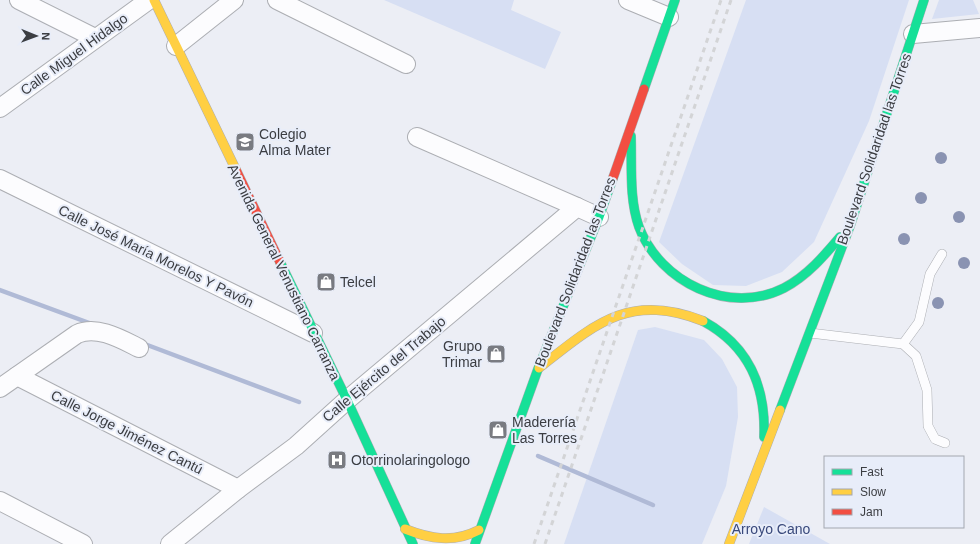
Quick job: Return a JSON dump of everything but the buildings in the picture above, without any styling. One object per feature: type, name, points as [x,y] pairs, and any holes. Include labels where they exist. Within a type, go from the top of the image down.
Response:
[{"type":"main road","name":"Avenida General Venustiano Carranza","points":[[154,0],[313,333],[347,400],[405,530],[413,544]]},
{"type":"main road","name":"Boulevard Solidaridad las Torres","points":[[475,544],[538,368],[599,217],[630,124],[675,0]]},
{"type":"main road","name":"Boulevard Solidaridad las Torres","points":[[730,544],[808,333],[850,226],[924,0]]},
{"type":"main road","points":[[630,124],[635,211],[639,227],[645,240],[661,264],[672,274],[696,289],[724,297],[738,298],[753,297],[781,289],[806,274],[850,226]]},
{"type":"main road","points":[[538,368],[592,327],[620,314],[650,309],[680,312],[695,317],[723,333],[734,344],[753,369],[763,399],[765,415],[764,454]]},
{"type":"main road","points":[[405,530],[424,538],[445,542],[463,541],[479,530]]},
{"type":"street","points":[[19,0],[95,38]]},
{"type":"street","name":"Calle Miguel Hidalgo","points":[[0,108],[149,0]]},
{"type":"street","points":[[176,46],[234,0]]},
{"type":"street","points":[[277,0],[406,64]]},
{"type":"street","points":[[628,0],[669,17]]},
{"type":"street","points":[[913,34],[980,28]]},
{"type":"street","points":[[417,138],[599,217]]},
{"type":"street","name":"Calle José María Morelos Y Pavón","points":[[0,179],[313,333]]},
{"type":"street","name":"Calle Ejército del Trabajo","points":[[170,544],[238,489],[296,446],[347,400],[577,207]]},
{"type":"street","points":[[0,388],[77,334],[86,330],[116,337],[139,348]]},
{"type":"street","name":"Calle Jorge Jiménez Cantú","points":[[17,376],[238,489]]},
{"type":"street","points":[[0,501],[83,544]]},
{"type":"lane","points":[[903,344],[920,322],[930,274],[942,254]]},
{"type":"lane","points":[[808,333],[903,344],[916,356],[927,390],[928,426],[935,439],[945,443]]},
{"type":"green space","points":[[384,0],[514,0],[511,10],[561,32],[545,69]]},
{"type":"green space","points":[[746,0],[909,0],[869,121],[814,242],[782,272],[746,286],[713,285],[682,264],[659,242]]},
{"type":"green space","points":[[939,0],[973,0],[979,14],[932,19]]},
{"type":"green space","points":[[655,327],[704,340],[722,359],[737,387],[738,417],[726,486],[702,544],[564,544],[638,330]]},
{"type":"green space","name":"Arroyo Cano","points":[[764,507],[830,544],[749,544]]},
{"type":"waterway","points":[[0,290],[92,324]]},
{"type":"waterway","points":[[142,343],[299,402]]},
{"type":"waterway","points":[[538,456],[653,505]]},
{"type":"railway","points":[[534,544],[721,0]]},
{"type":"railway","points":[[545,544],[731,0]]},
{"type":"traffic: fast","points":[[644,89],[675,0]]},
{"type":"traffic: fast","points":[[780,410],[850,226],[924,0]]},
{"type":"traffic: fast","points":[[631,136],[632,194],[639,227],[649,247],[663,264],[680,278],[699,289],[719,296],[741,298],[763,296],[784,288],[808,272],[840,237]]},
{"type":"traffic: fast","points":[[475,544],[538,369],[599,217],[613,178]]},
{"type":"traffic: fast","points":[[280,262],[347,400],[413,544]]},
{"type":"traffic: fast","points":[[703,321],[719,331],[732,342],[752,369],[758,384],[762,401],[764,437]]},
{"type":"traffic: slow","points":[[154,0],[236,170]]},
{"type":"traffic: slow","points":[[539,368],[578,338],[596,326],[614,317],[633,312],[654,310],[677,313],[703,321]]},
{"type":"traffic: slow","points":[[729,544],[780,410]]},
{"type":"traffic: slow","points":[[405,529],[424,535],[442,538],[460,537],[479,530]]},
{"type":"traffic: jam","points":[[613,178],[644,89]]},
{"type":"traffic: jam","points":[[236,170],[280,262]]},
{"type":"place","name":"Colegio Alma Mater","points":[[245,142]]},
{"type":"place","name":"Telcel","points":[[326,282]]},
{"type":"place","name":"Grupo Trimar","points":[[496,354]]},
{"type":"place","name":"Maderería Las Torres","points":[[498,430]]},
{"type":"place","name":"Otorrinolaringologo","points":[[337,460]]}]
